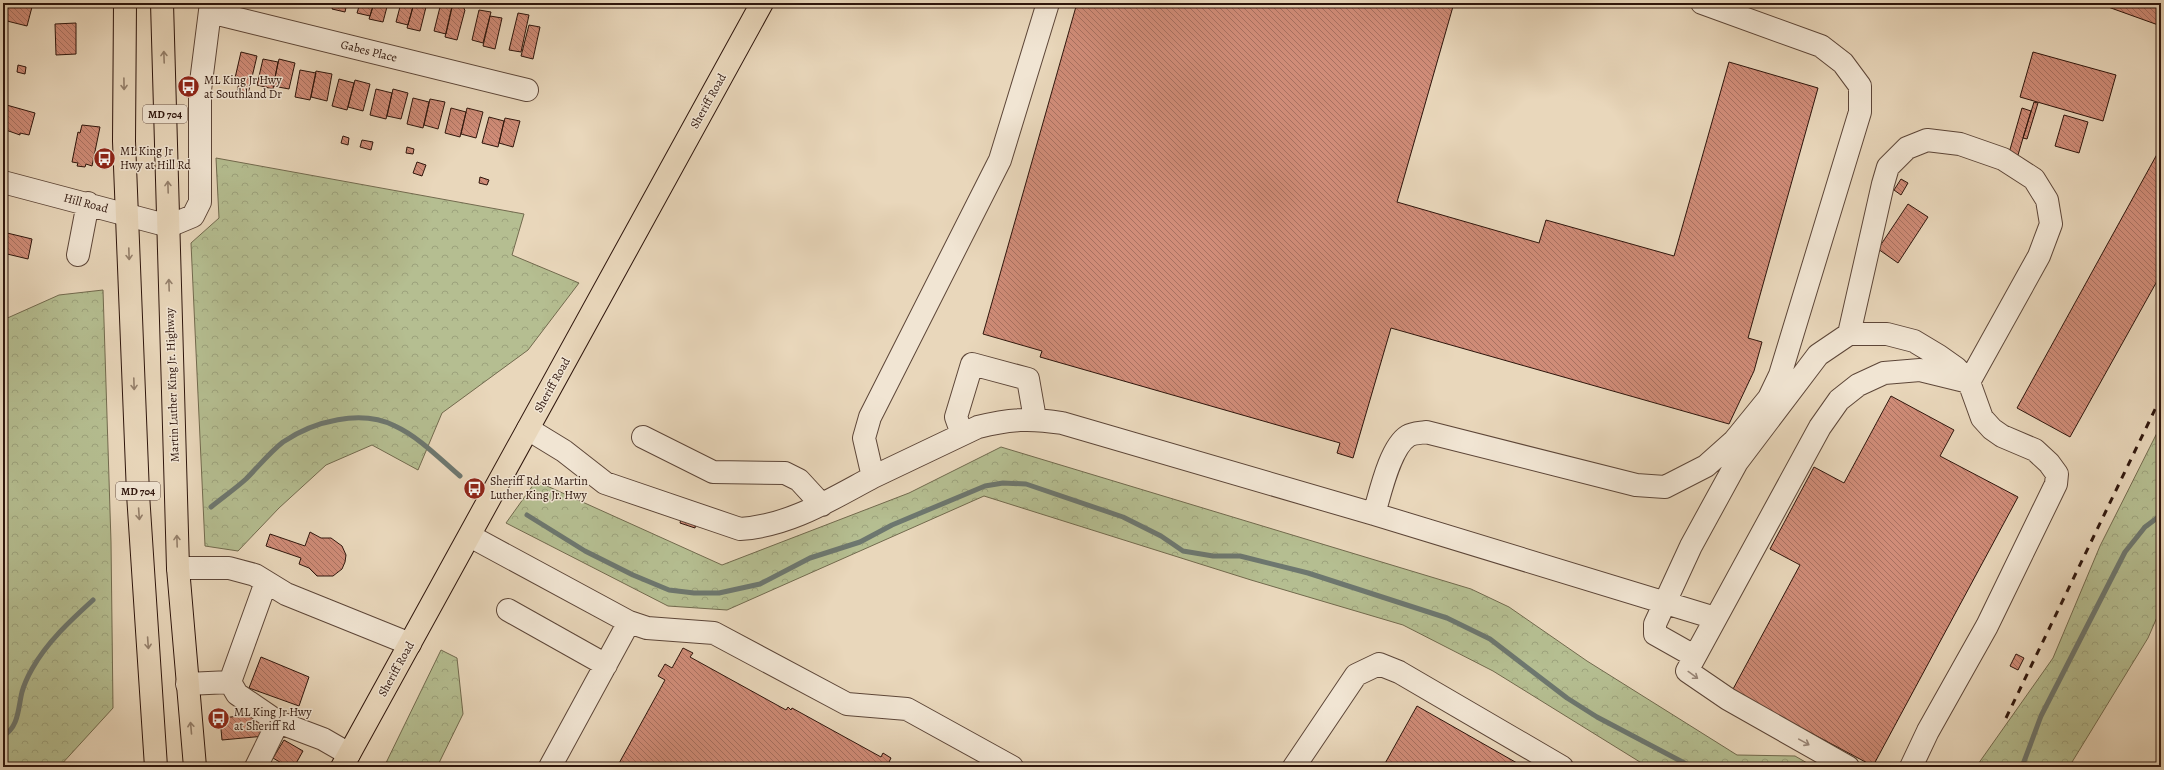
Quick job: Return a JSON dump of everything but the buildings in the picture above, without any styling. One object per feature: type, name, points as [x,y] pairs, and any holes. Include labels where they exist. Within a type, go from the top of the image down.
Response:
[{"type":"main road","name":"MD 704","points":[[125,3],[124,141],[138,494],[156,767]]},
{"type":"main road","name":"Martin Luther King Jr. Highway","points":[[162,3],[169,226],[168,259],[178,568],[195,767]]},
{"type":"main road","name":"Sheriff Road","points":[[345,761],[762,3]]},
{"type":"street","points":[[873,477],[864,438],[870,417],[1000,160],[1048,3]]},
{"type":"street","points":[[1374,514],[1388,468],[1396,450],[1408,436],[1426,432],[1636,485],[1665,487],[1706,466],[1734,441],[1769,398],[1780,375],[1858,119],[1860,112],[1860,86],[1843,63],[1821,46],[1702,3]]},
{"type":"street","points":[[169,226],[193,216],[200,202],[200,90],[211,7]]},
{"type":"street","name":"Gabes Place","points":[[211,7],[527,90]]},
{"type":"street","points":[[1849,334],[1888,167],[1907,148],[1927,140],[1960,144],[2003,159],[2034,179],[2047,200],[2050,224],[2039,256],[1969,382]]},
{"type":"street","name":"Hill Road","points":[[3,182],[88,203],[169,226]]},
{"type":"street","points":[[78,255],[88,203]]},
{"type":"street","points":[[1694,656],[1655,634],[1655,624],[1664,601],[1691,546],[1737,462],[1818,355],[1849,334],[1887,334],[1914,341],[1956,368],[1969,382],[1982,418],[1992,429],[2002,436],[2028,446],[2042,456],[2057,474],[2056,484],[1987,626],[1928,731],[1911,767]]},
{"type":"street","points":[[962,434],[956,417],[972,364],[1028,379],[1035,418]]},
{"type":"street","points":[[1848,767],[1728,699],[1687,671],[1820,427],[1839,400],[1858,385],[1884,374],[1920,370],[1969,382]]},
{"type":"street","points":[[528,429],[564,451],[605,483],[740,529],[770,525],[793,519],[873,477],[962,434],[997,422],[1035,418],[1062,423],[1374,514],[1664,601],[1715,618]]},
{"type":"street","points":[[643,437],[713,472],[785,473],[792,475],[822,505]]},
{"type":"street","points":[[470,536],[629,622],[647,628],[714,633],[847,704],[907,709],[1012,767]]},
{"type":"street","points":[[178,568],[229,568],[255,575],[286,594],[410,644]]},
{"type":"street","points":[[230,682],[266,582]]},
{"type":"street","points":[[508,610],[606,665]]},
{"type":"street","points":[[550,767],[629,622]]},
{"type":"street","points":[[1294,767],[1356,675],[1379,664],[1399,672],[1562,767]]},
{"type":"street","points":[[187,684],[230,682]]},
{"type":"street","points":[[230,682],[237,694],[278,722],[323,739],[345,761]]},
{"type":"street","points":[[256,767],[278,722]]},
{"type":"green space","points":[[216,158],[524,214],[512,255],[579,283],[528,350],[442,413],[418,470],[372,445],[326,465],[279,508],[238,551],[205,546],[191,243],[219,218]]},
{"type":"green space","points":[[103,290],[111,542],[113,708],[59,767],[3,767],[3,320],[59,295]]},
{"type":"green space","points":[[2161,425],[2161,608],[2148,638],[2069,767],[1976,767],[2053,658],[2100,546]]},
{"type":"green space","points":[[1001,447],[1471,589],[1509,607],[1587,661],[1737,755],[1795,756],[1814,767],[1648,767],[1493,671],[1403,625],[1251,580],[984,496],[727,610],[668,606],[506,523],[536,481],[722,565],[909,493]]},
{"type":"green space","points":[[441,650],[457,658],[463,714],[437,767],[384,767]]},
{"type":"waterway","points":[[211,507],[246,479],[283,442],[309,428],[323,423],[353,418],[368,418],[395,426],[421,442],[460,476]]},
{"type":"waterway","points":[[527,515],[585,551],[633,575],[669,590],[694,593],[719,593],[760,584],[810,558],[860,542],[892,525],[985,486],[1003,483],[1026,484],[1123,517],[1161,536],[1183,551],[1213,556],[1240,556],[1308,573],[1447,618],[1490,639],[1567,698],[1597,717],[1692,767]]},
{"type":"waterway","points":[[2022,767],[2041,716],[2125,552],[2145,527],[2161,515]]},
{"type":"waterway","points":[[3,736],[12,728],[15,722],[24,686],[38,659],[60,632],[93,600]]},
{"type":"railway","points":[[2006,718],[2161,397]]},
{"type":"place","name":"ML King Jr Hwy at Southland Dr","points":[[189,87]]},
{"type":"place","name":"ML King Jr Hwy at Hill Rd","points":[[104,158]]},
{"type":"place","name":"Sheriff Rd at Martin Luther King Jr. Hwy","points":[[475,488]]},
{"type":"place","name":"ML King Jr Hwy at Sheriff Rd","points":[[218,719]]}]
